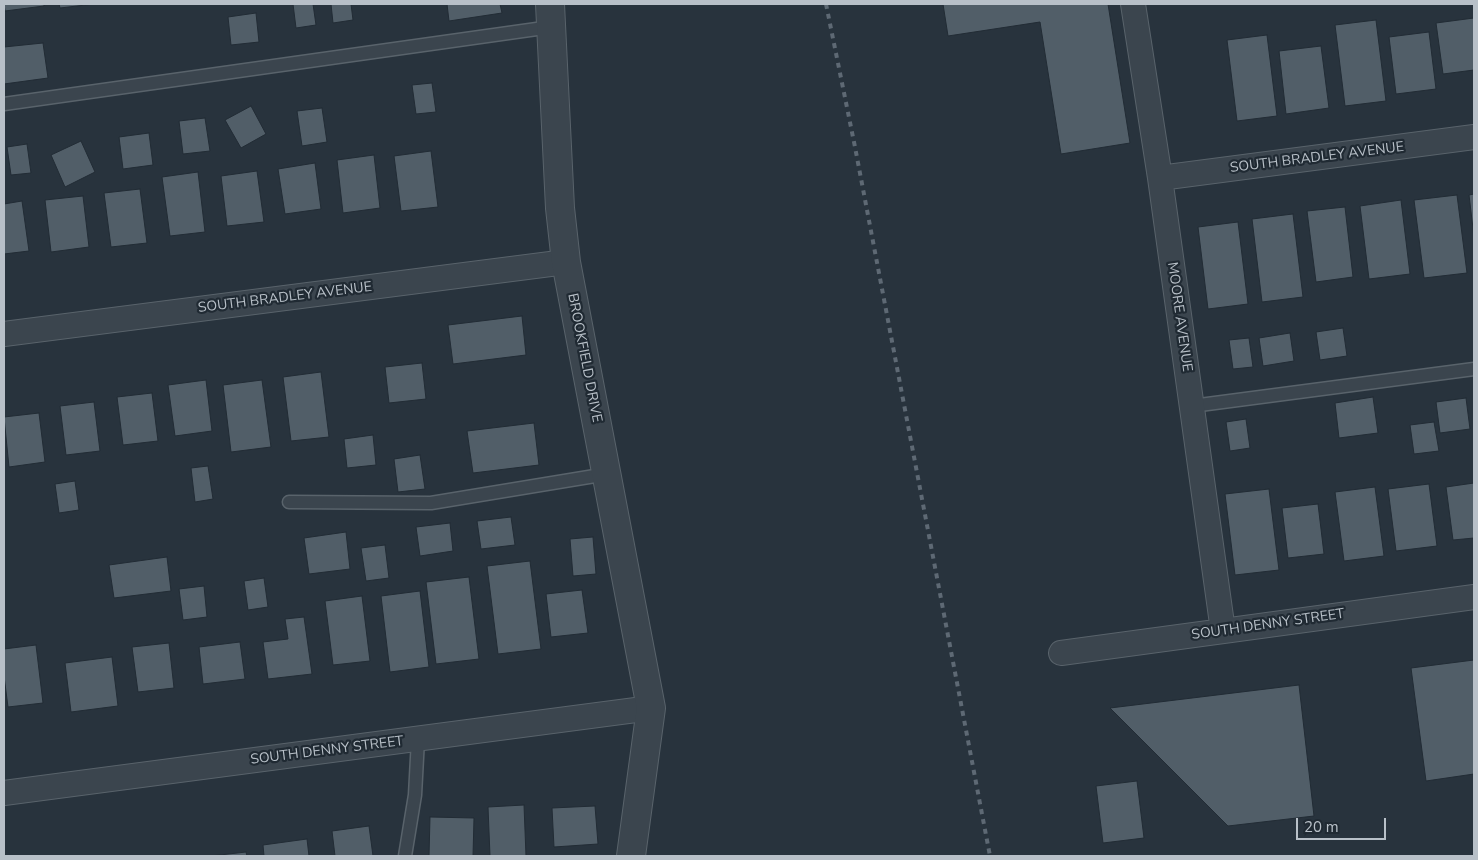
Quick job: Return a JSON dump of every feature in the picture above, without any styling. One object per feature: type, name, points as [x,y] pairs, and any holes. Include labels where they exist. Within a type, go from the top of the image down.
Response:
[{"type":"street","name":"MOORE AVENUE","points":[[1134,4],[1223,631]]},
{"type":"street","name":"BROOKFIELD DRIVE","points":[[550,15],[560,208],[566,262],[651,708],[631,856]]},
{"type":"street","name":"SOUTH BRADLEY AVENUE","points":[[1160,178],[1474,137]]},
{"type":"street","name":"SOUTH BRADLEY AVENUE","points":[[4,334],[566,262]]},
{"type":"street","name":"SOUTH DENNY STREET","points":[[1061,653],[1474,597]]},
{"type":"street","name":"SOUTH DENNY STREET","points":[[4,793],[651,708]]},
{"type":"lane","points":[[4,104],[550,15]]},
{"type":"lane","points":[[1192,406],[1474,370]]},
{"type":"lane","points":[[290,502],[431,503],[606,474]]},
{"type":"lane","points":[[405,856],[416,795],[418,739]]},
{"type":"building","points":[[4,4],[44,4],[44,6],[5,11]]},
{"type":"building","points":[[59,4],[94,4],[60,8]]},
{"type":"building","points":[[293,4],[313,4],[316,25],[296,28]]},
{"type":"building","points":[[331,4],[351,4],[353,20],[333,23]]},
{"type":"building","points":[[447,4],[500,4],[502,13],[449,21]]},
{"type":"building","points":[[943,4],[1108,4],[1130,143],[1061,154],[1040,22],[948,36]]},
{"type":"building","points":[[256,13],[259,42],[231,45],[228,17]]},
{"type":"building","points":[[1474,18],[1474,70],[1443,74],[1436,23]]},
{"type":"building","points":[[1376,20],[1386,101],[1345,106],[1335,25]]},
{"type":"building","points":[[1429,32],[1436,89],[1396,94],[1389,37]]},
{"type":"building","points":[[1267,35],[1277,116],[1237,121],[1227,40]]},
{"type":"building","points":[[43,43],[48,78],[4,84],[4,47]]},
{"type":"building","points":[[1321,46],[1329,108],[1286,114],[1279,51]]},
{"type":"building","points":[[432,83],[436,112],[416,114],[412,85]]},
{"type":"building","points":[[251,106],[266,134],[241,148],[225,120]]},
{"type":"building","points":[[322,108],[327,142],[302,146],[297,111]]},
{"type":"building","points":[[205,118],[210,151],[183,154],[179,121]]},
{"type":"building","points":[[149,133],[153,165],[123,169],[119,137]]},
{"type":"building","points":[[81,141],[95,172],[65,187],[51,155]]},
{"type":"building","points":[[27,144],[31,173],[11,175],[7,147]]},
{"type":"building","points":[[431,151],[438,207],[401,211],[394,156]]},
{"type":"building","points":[[374,155],[380,208],[343,213],[337,160]]},
{"type":"building","points":[[315,163],[321,209],[285,214],[278,169]]},
{"type":"building","points":[[257,171],[264,222],[227,226],[221,176]]},
{"type":"building","points":[[198,172],[205,232],[170,236],[162,177]]},
{"type":"building","points":[[140,189],[147,243],[111,247],[104,193]]},
{"type":"building","points":[[1474,194],[1474,237],[1469,195]]},
{"type":"building","points":[[1457,195],[1467,273],[1424,278],[1414,200]]},
{"type":"building","points":[[83,196],[89,247],[51,252],[45,200]]},
{"type":"building","points":[[1401,200],[1410,274],[1369,279],[1360,206]]},
{"type":"building","points":[[22,201],[29,251],[4,254],[4,204]]},
{"type":"building","points":[[1345,207],[1353,277],[1316,282],[1307,211]]},
{"type":"building","points":[[1293,214],[1303,297],[1262,302],[1252,219]]},
{"type":"building","points":[[1238,222],[1248,304],[1208,309],[1198,227]]},
{"type":"building","points":[[522,316],[526,355],[453,364],[448,325]]},
{"type":"building","points":[[1343,328],[1347,356],[1320,360],[1316,332]]},
{"type":"building","points":[[1290,333],[1294,361],[1263,366],[1259,338]]},
{"type":"building","points":[[1249,338],[1253,367],[1233,369],[1229,340]]},
{"type":"building","points":[[422,363],[426,399],[389,403],[385,367]]},
{"type":"building","points":[[321,372],[329,437],[291,441],[283,377]]},
{"type":"building","points":[[206,380],[212,431],[175,436],[168,385]]},
{"type":"building","points":[[262,380],[271,447],[231,452],[223,385]]},
{"type":"building","points":[[152,393],[158,441],[123,445],[117,397]]},
{"type":"building","points":[[1373,397],[1378,433],[1339,438],[1335,403]]},
{"type":"building","points":[[1466,398],[1470,429],[1440,433],[1436,402]]},
{"type":"building","points":[[94,402],[100,451],[66,455],[60,406]]},
{"type":"building","points":[[39,413],[45,462],[9,467],[4,417]]},
{"type":"building","points":[[1246,419],[1250,448],[1230,451],[1226,422]]},
{"type":"building","points":[[1434,422],[1439,451],[1414,454],[1410,425]]},
{"type":"building","points":[[534,423],[539,465],[473,473],[467,431]]},
{"type":"building","points":[[373,435],[376,465],[347,468],[344,439]]},
{"type":"building","points":[[420,455],[425,489],[398,492],[394,459]]},
{"type":"building","points":[[208,466],[213,499],[195,502],[191,468]]},
{"type":"building","points":[[75,481],[79,510],[59,513],[55,484]]},
{"type":"building","points":[[1474,483],[1474,538],[1453,540],[1446,487]]},
{"type":"building","points":[[1429,484],[1437,546],[1396,551],[1388,489]]},
{"type":"building","points":[[1375,487],[1384,556],[1344,561],[1335,492]]},
{"type":"building","points":[[1269,489],[1279,570],[1235,575],[1225,494]]},
{"type":"building","points":[[1318,504],[1324,554],[1288,558],[1282,508]]},
{"type":"building","points":[[511,517],[515,545],[481,549],[477,521]]},
{"type":"building","points":[[450,523],[453,551],[420,556],[416,527]]},
{"type":"building","points":[[346,532],[350,569],[309,574],[304,538]]},
{"type":"building","points":[[593,537],[596,574],[573,576],[570,539]]},
{"type":"building","points":[[385,545],[389,578],[366,581],[361,548]]},
{"type":"building","points":[[167,557],[171,591],[114,598],[109,565]]},
{"type":"building","points":[[530,561],[541,649],[498,654],[487,566]]},
{"type":"building","points":[[469,577],[479,659],[436,664],[426,582]]},
{"type":"building","points":[[264,578],[268,607],[248,610],[244,581]]},
{"type":"building","points":[[204,586],[207,617],[183,620],[179,589]]},
{"type":"building","points":[[582,590],[588,633],[551,637],[546,594]]},
{"type":"building","points":[[420,591],[429,667],[390,672],[381,596]]},
{"type":"building","points":[[362,596],[370,661],[333,665],[325,601]]},
{"type":"building","points":[[304,617],[312,674],[268,679],[263,642],[288,639],[285,619]]},
{"type":"building","points":[[240,642],[245,679],[203,684],[199,647]]},
{"type":"building","points":[[169,643],[174,688],[138,692],[132,647]]},
{"type":"building","points":[[36,645],[43,703],[8,707],[4,676],[4,649]]},
{"type":"building","points":[[112,657],[118,706],[71,712],[65,663]]},
{"type":"building","points":[[1474,660],[1474,774],[1426,781],[1411,668]]},
{"type":"building","points":[[1299,685],[1314,816],[1228,826],[1110,708]]},
{"type":"building","points":[[1137,781],[1144,838],[1103,843],[1096,786]]},
{"type":"building","points":[[524,805],[526,856],[490,856],[488,807]]},
{"type":"building","points":[[595,806],[598,844],[554,847],[552,808]]},
{"type":"building","points":[[430,817],[474,818],[473,856],[429,856]]},
{"type":"building","points":[[369,826],[373,856],[335,856],[332,831]]},
{"type":"building","points":[[307,839],[309,856],[264,856],[263,845]]},
{"type":"building","points":[[246,852],[247,856],[211,856]]},
{"type":"railway","points":[[826,4],[990,856]]}]
